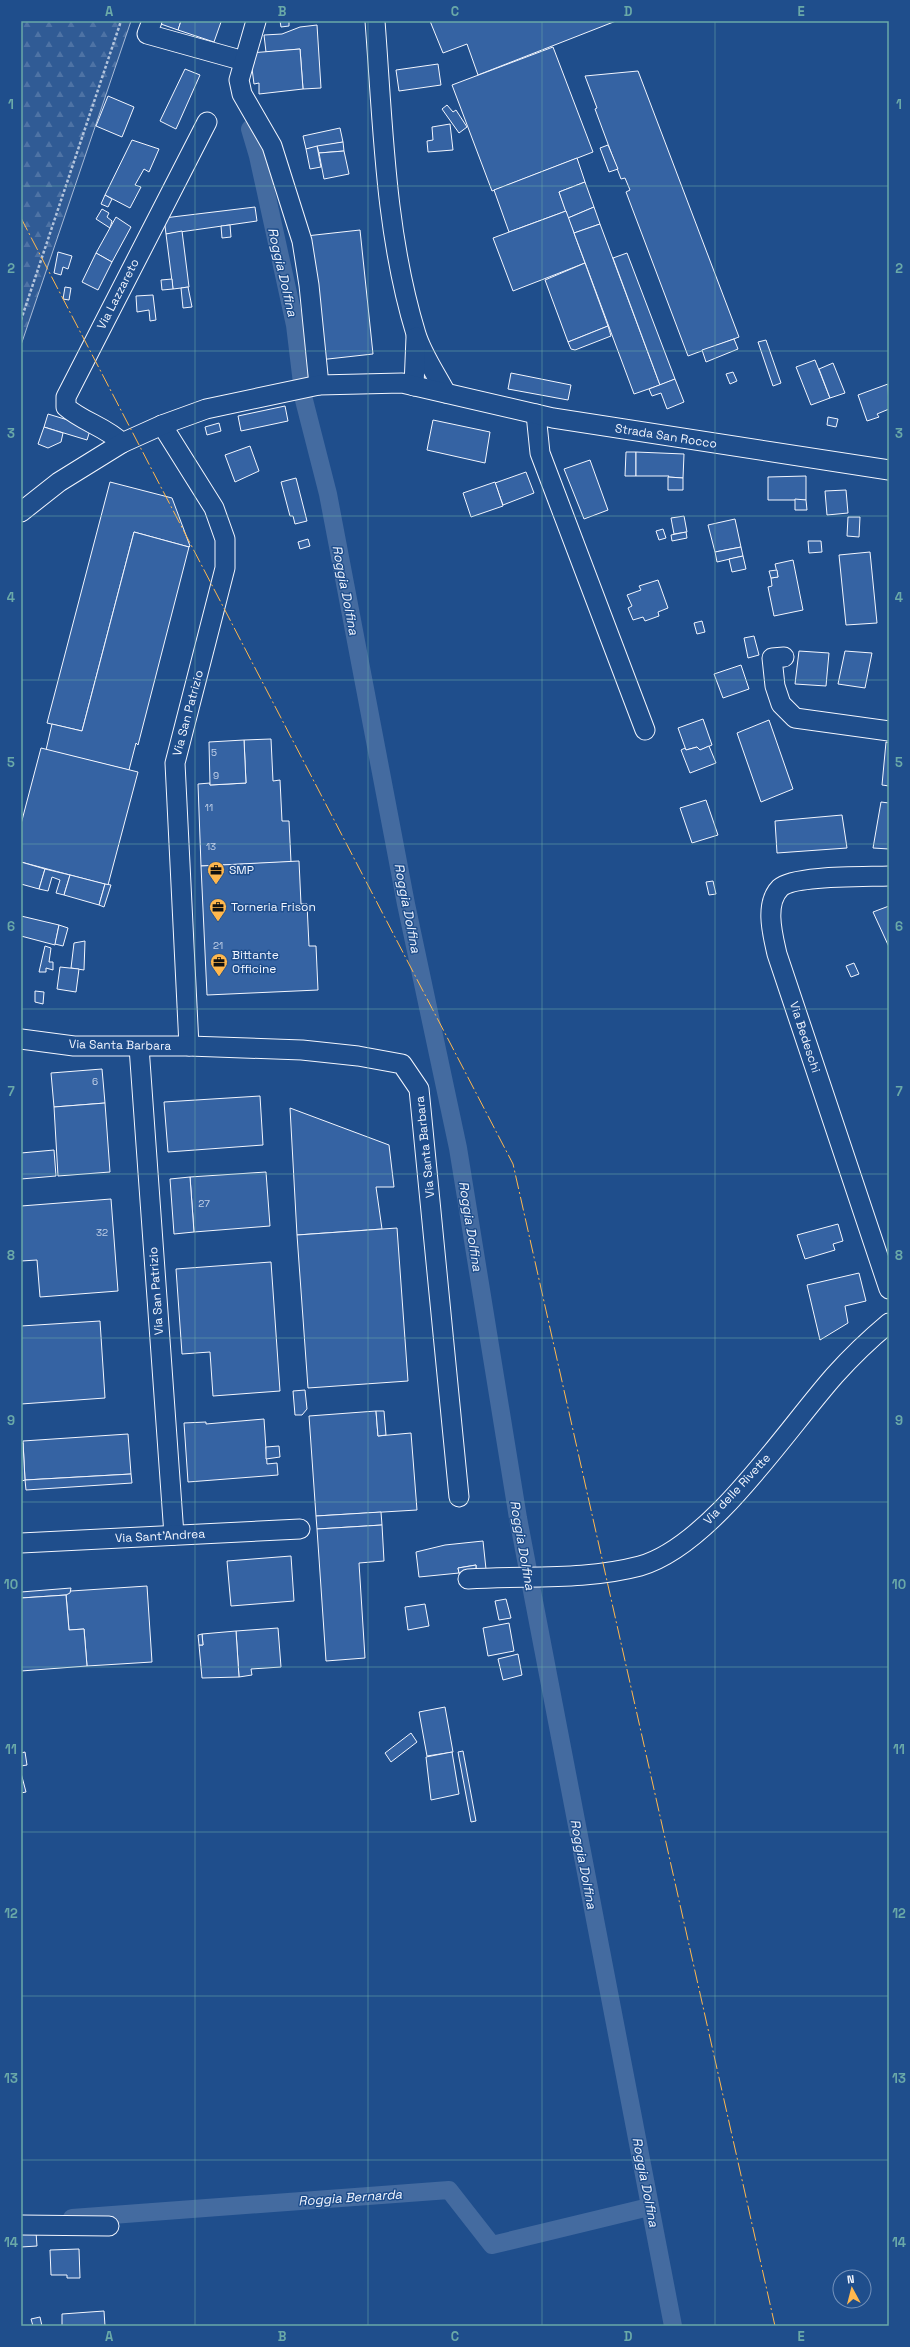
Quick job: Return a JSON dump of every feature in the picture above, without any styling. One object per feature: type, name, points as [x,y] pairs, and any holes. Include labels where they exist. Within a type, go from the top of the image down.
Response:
[{"type":"street","points":[[152,21],[147,34],[244,61]]},
{"type":"street","points":[[256,21],[239,80],[242,94],[272,146],[302,241],[309,285],[315,387]]},
{"type":"street","points":[[375,21],[386,178],[402,277],[416,335],[446,393]]},
{"type":"street","name":"Via Lazzareto","points":[[122,443],[113,434],[78,418],[66,407],[66,396],[207,122]]},
{"type":"street","points":[[414,386],[416,335]]},
{"type":"street","name":"Strada San Rocco","points":[[21,512],[59,482],[122,443],[162,425],[206,409],[289,390],[315,387],[402,383],[536,414],[623,430],[889,470]]},
{"type":"street","points":[[536,414],[540,453],[645,730]]},
{"type":"street","name":"Via San Patrizio","points":[[162,425],[214,508],[225,539],[225,568],[175,763],[189,1046]]},
{"type":"street","points":[[784,657],[772,658],[775,686],[781,704],[795,718],[889,731]]},
{"type":"street","name":"Via Bedeschi","points":[[889,876],[794,882],[780,888],[773,903],[771,917],[777,954],[889,1290]]},
{"type":"street","name":"Via Santa Barbara","points":[[21,1039],[74,1046],[189,1046],[302,1050],[358,1056],[402,1064],[419,1089],[460,1497]]},
{"type":"street","name":"Via San Patrizio","points":[[139,1047],[174,1535]]},
{"type":"street","name":"Via delle Rivette","points":[[468,1579],[508,1576],[541,1578],[577,1577],[611,1572],[641,1565],[673,1549],[701,1529],[742,1487],[834,1376],[889,1322]]},
{"type":"street","name":"Via Sant'Andrea","points":[[21,1543],[300,1529]]},
{"type":"street","points":[[21,2225],[109,2226]]},
{"type":"path","points":[[21,320],[121,21]]},
{"type":"green space","points":[[21,21],[131,21],[21,345]]},
{"type":"building","points":[[159,21],[181,21],[178,30],[158,23]]},
{"type":"building","points":[[181,21],[221,22],[214,42],[178,30]]},
{"type":"building","points":[[280,21],[289,21],[289,26],[281,27]]},
{"type":"building","points":[[430,21],[616,21],[478,75],[467,44],[443,53]]},
{"type":"building","points":[[317,25],[321,88],[303,89],[300,49],[266,52],[264,35],[282,34],[300,27]]},
{"type":"building","points":[[553,47],[593,152],[492,191],[452,85]]},
{"type":"building","points":[[300,49],[303,89],[259,94],[259,83],[254,84],[250,53]]},
{"type":"building","points":[[438,64],[441,85],[399,91],[396,70]]},
{"type":"building","points":[[185,69],[200,75],[176,129],[160,121]]},
{"type":"building","points":[[638,71],[739,337],[688,356],[626,192],[630,190],[625,178],[621,179],[595,109],[597,108],[585,76]]},
{"type":"building","points":[[108,96],[134,107],[122,137],[96,126]]},
{"type":"building","points":[[447,105],[453,112],[456,110],[467,127],[459,133],[442,109]]},
{"type":"building","points":[[450,124],[453,150],[428,152],[427,141],[433,140],[432,127]]},
{"type":"building","points":[[340,128],[343,142],[306,149],[303,136]]},
{"type":"building","points":[[132,140],[159,149],[149,172],[144,169],[135,185],[141,187],[130,208],[105,195]]},
{"type":"building","points":[[343,142],[344,151],[319,153],[317,146]]},
{"type":"building","points":[[608,145],[618,169],[609,172],[600,148]]},
{"type":"building","points":[[317,146],[321,167],[310,169],[306,149]]},
{"type":"building","points":[[344,151],[349,174],[324,179],[319,153]]},
{"type":"building","points":[[577,158],[585,182],[559,192],[566,211],[509,232],[494,190]]},
{"type":"building","points":[[585,182],[594,207],[568,218],[559,192]]},
{"type":"building","points":[[105,195],[112,199],[108,207],[101,204]]},
{"type":"building","points":[[255,207],[257,221],[166,234],[164,218]]},
{"type":"building","points":[[594,207],[600,224],[574,233],[568,218]]},
{"type":"building","points":[[102,209],[109,213],[107,217],[112,221],[110,228],[96,219]]},
{"type":"building","points":[[566,211],[585,263],[513,291],[493,238]]},
{"type":"building","points":[[116,217],[131,227],[112,262],[96,253]]},
{"type":"building","points":[[600,224],[660,385],[634,394],[574,233]]},
{"type":"building","points":[[230,225],[231,237],[222,238],[221,226]]},
{"type":"building","points":[[360,230],[373,354],[319,360],[306,236]]},
{"type":"building","points":[[182,231],[189,287],[173,289],[166,234]]},
{"type":"building","points":[[58,252],[72,256],[68,269],[63,267],[61,275],[54,273]]},
{"type":"building","points":[[96,253],[112,262],[98,290],[82,282]]},
{"type":"building","points":[[627,253],[675,379],[660,385],[613,258]]},
{"type":"building","points":[[585,263],[608,326],[568,342],[545,280]]},
{"type":"building","points":[[172,279],[173,289],[162,290],[161,280]]},
{"type":"building","points":[[65,287],[71,288],[69,300],[63,299]]},
{"type":"building","points":[[188,287],[192,307],[183,308],[181,288]]},
{"type":"building","points":[[153,295],[156,320],[150,321],[149,310],[137,312],[136,296]]},
{"type":"building","points":[[608,326],[611,336],[575,350],[571,349],[568,342]]},
{"type":"building","points":[[734,339],[738,349],[706,362],[702,350]]},
{"type":"building","points":[[766,340],[781,383],[773,386],[758,342]]},
{"type":"building","points":[[815,360],[830,398],[811,405],[796,367]]},
{"type":"building","points":[[833,363],[845,393],[830,398],[819,369]]},
{"type":"building","points":[[733,372],[737,381],[730,384],[726,374]]},
{"type":"building","points":[[511,373],[571,385],[568,400],[508,389]]},
{"type":"building","points":[[675,379],[684,402],[667,409],[661,393],[652,396],[649,389]]},
{"type":"building","points":[[888,384],[889,409],[877,414],[879,417],[867,421],[858,395]]},
{"type":"building","points":[[285,406],[288,421],[241,431],[238,416]]},
{"type":"building","points":[[48,414],[91,427],[87,440],[44,427]]},
{"type":"building","points":[[828,417],[838,419],[836,427],[827,425]]},
{"type":"building","points":[[433,420],[490,432],[485,463],[427,450]]},
{"type":"building","points":[[219,423],[221,431],[207,435],[205,427]]},
{"type":"building","points":[[44,427],[63,433],[61,442],[48,448],[38,444]]},
{"type":"building","points":[[250,446],[259,471],[235,482],[225,455]]},
{"type":"building","points":[[626,452],[636,452],[636,476],[625,476]]},
{"type":"building","points":[[636,452],[684,454],[683,478],[668,477],[669,476],[636,476]]},
{"type":"building","points":[[590,460],[608,510],[584,519],[564,469]]},
{"type":"building","points":[[526,472],[534,493],[503,505],[495,483]]},
{"type":"building","points":[[806,476],[806,500],[768,500],[768,477]]},
{"type":"building","points":[[668,477],[683,478],[683,490],[668,490]]},
{"type":"building","points":[[296,478],[307,521],[295,524],[293,516],[290,516],[281,482]]},
{"type":"building","points":[[110,482],[172,498],[190,546],[189,547],[134,532],[82,731],[47,723]]},
{"type":"building","points":[[495,482],[503,506],[471,517],[463,493]]},
{"type":"building","points":[[846,490],[848,513],[827,515],[825,491]]},
{"type":"building","points":[[795,499],[806,500],[807,510],[795,510]]},
{"type":"building","points":[[684,516],[687,532],[674,534],[671,518]]},
{"type":"building","points":[[848,517],[860,517],[859,537],[847,536]]},
{"type":"building","points":[[735,519],[741,547],[715,552],[708,525]]},
{"type":"building","points":[[663,529],[666,538],[659,540],[656,531]]},
{"type":"building","points":[[134,532],[189,547],[138,745],[136,743],[129,770],[46,750],[52,724],[82,731]]},
{"type":"building","points":[[686,532],[687,538],[672,541],[671,535]]},
{"type":"building","points":[[308,539],[310,546],[300,549],[298,542]]},
{"type":"building","points":[[808,541],[821,541],[822,552],[809,553]]},
{"type":"building","points":[[741,547],[743,556],[717,562],[715,552]]},
{"type":"building","points":[[870,552],[877,623],[846,625],[839,555]]},
{"type":"building","points":[[743,556],[746,569],[732,572],[729,559]]},
{"type":"building","points":[[793,560],[803,610],[774,616],[768,587],[772,586],[771,578],[778,577],[775,564]]},
{"type":"building","points":[[777,570],[778,577],[771,578],[769,571]]},
{"type":"building","points":[[658,580],[668,608],[658,612],[659,616],[645,621],[643,617],[633,620],[628,608],[632,606],[627,595],[641,590],[639,586]]},
{"type":"building","points":[[702,621],[705,632],[697,634],[694,623]]},
{"type":"building","points":[[754,636],[759,655],[748,658],[744,638]]},
{"type":"building","points":[[799,651],[829,653],[826,686],[795,684]]},
{"type":"building","points":[[845,651],[872,653],[865,688],[838,684]]},
{"type":"building","points":[[741,665],[749,689],[723,698],[714,674]]},
{"type":"building","points":[[703,719],[712,745],[700,750],[697,747],[686,750],[678,728]]},
{"type":"building","points":[[769,720],[793,789],[761,802],[737,733]]},
{"type":"building","points":[[271,739],[273,781],[280,780],[282,821],[289,821],[291,862],[201,866],[198,784],[210,783],[210,785],[246,783],[244,740]]},
{"type":"building","points":[[244,740],[246,783],[210,785],[209,742]]},
{"type":"building","points":[[886,742],[889,743],[889,786],[882,785]]},
{"type":"building","points":[[709,746],[716,763],[690,773],[681,750],[685,748],[686,750],[697,747],[700,750]]},
{"type":"building","points":[[41,748],[138,772],[108,885],[21,862],[21,824]]},
{"type":"building","points":[[706,800],[718,835],[692,843],[680,808]]},
{"type":"building","points":[[881,802],[889,803],[889,849],[873,848]]},
{"type":"building","points":[[842,815],[847,848],[777,853],[775,821]]},
{"type":"building","points":[[299,861],[301,904],[307,904],[309,946],[316,946],[318,990],[207,995],[201,866]]},
{"type":"building","points":[[21,862],[45,869],[39,889],[21,884]]},
{"type":"building","points":[[45,869],[70,875],[64,895],[56,893],[60,880],[52,877],[48,891],[39,889]]},
{"type":"building","points":[[70,875],[105,884],[99,905],[64,895]]},
{"type":"building","points":[[713,881],[716,894],[709,895],[706,882]]},
{"type":"building","points":[[105,884],[111,885],[104,907],[99,905]]},
{"type":"building","points":[[889,906],[889,947],[873,912]]},
{"type":"building","points":[[21,916],[59,925],[55,945],[21,936]]},
{"type":"building","points":[[59,925],[68,928],[63,946],[55,944]]},
{"type":"building","points":[[85,941],[84,970],[71,968],[74,943]]},
{"type":"building","points":[[45,946],[51,948],[49,962],[53,962],[53,970],[46,968],[46,972],[39,972]]},
{"type":"building","points":[[854,963],[859,974],[851,977],[846,966]]},
{"type":"building","points":[[60,967],[79,969],[76,992],[57,989]]},
{"type":"building","points":[[35,991],[44,992],[43,1004],[35,1002]]},
{"type":"building","points":[[102,1069],[105,1103],[54,1107],[51,1073]]},
{"type":"building","points":[[260,1096],[263,1145],[168,1152],[164,1102]]},
{"type":"building","points":[[105,1103],[110,1172],[58,1176],[54,1107]]},
{"type":"building","points":[[290,1108],[389,1145],[394,1187],[376,1187],[382,1229],[297,1235]]},
{"type":"building","points":[[54,1150],[56,1176],[21,1179],[21,1153]]},
{"type":"building","points":[[266,1172],[270,1226],[194,1232],[190,1177]]},
{"type":"building","points":[[190,1177],[194,1232],[174,1234],[170,1179]]},
{"type":"building","points":[[111,1199],[118,1291],[40,1297],[37,1260],[21,1261],[21,1206]]},
{"type":"building","points":[[838,1224],[843,1241],[833,1244],[835,1250],[805,1259],[797,1235]]},
{"type":"building","points":[[397,1228],[408,1381],[308,1388],[297,1235]]},
{"type":"building","points":[[271,1262],[280,1391],[213,1396],[210,1352],[182,1354],[176,1269]]},
{"type":"building","points":[[859,1273],[866,1301],[845,1306],[848,1323],[820,1340],[807,1285]]},
{"type":"building","points":[[100,1321],[105,1398],[21,1404],[21,1326]]},
{"type":"building","points":[[305,1390],[307,1409],[302,1415],[295,1415],[293,1391]]},
{"type":"building","points":[[376,1411],[378,1436],[411,1433],[417,1510],[316,1516],[309,1416]]},
{"type":"building","points":[[376,1411],[384,1411],[386,1435],[378,1436]]},
{"type":"building","points":[[264,1419],[267,1464],[277,1463],[278,1475],[188,1482],[184,1423],[206,1422],[206,1424]]},
{"type":"building","points":[[128,1434],[131,1474],[25,1480],[23,1441]]},
{"type":"building","points":[[21,1443],[23,1443],[25,1480],[22,1481]]},
{"type":"building","points":[[279,1446],[280,1457],[266,1459],[266,1447]]},
{"type":"building","points":[[131,1474],[132,1483],[26,1490],[25,1480]]},
{"type":"building","points":[[381,1512],[382,1525],[317,1529],[316,1516]]},
{"type":"building","points":[[382,1525],[384,1561],[359,1563],[365,1658],[326,1661],[317,1529]]},
{"type":"building","points":[[483,1541],[486,1569],[476,1571],[476,1565],[458,1568],[459,1573],[419,1577],[416,1552],[445,1545]]},
{"type":"building","points":[[291,1556],[294,1601],[231,1606],[227,1561]]},
{"type":"building","points":[[476,1565],[476,1571],[459,1573],[458,1568]]},
{"type":"building","points":[[147,1586],[152,1662],[87,1666],[84,1629],[69,1630],[66,1594],[71,1591]]},
{"type":"building","points":[[71,1588],[70,1593],[66,1595],[21,1598],[21,1592]]},
{"type":"building","points":[[66,1595],[69,1630],[84,1629],[87,1666],[21,1671],[21,1598]]},
{"type":"building","points":[[506,1599],[511,1618],[499,1620],[495,1601]]},
{"type":"building","points":[[425,1604],[429,1626],[408,1630],[405,1607]]},
{"type":"building","points":[[509,1623],[514,1651],[488,1656],[483,1628]]},
{"type":"building","points":[[278,1628],[281,1667],[251,1669],[252,1675],[239,1677],[236,1631]]},
{"type":"building","points":[[236,1631],[239,1677],[202,1678],[199,1645],[203,1645],[202,1634]]},
{"type":"building","points":[[202,1634],[203,1645],[199,1645],[198,1635]]},
{"type":"building","points":[[518,1654],[522,1675],[503,1680],[498,1659]]},
{"type":"building","points":[[445,1707],[453,1752],[427,1756],[419,1712]]},
{"type":"building","points":[[411,1733],[417,1742],[391,1762],[385,1753]]},
{"type":"building","points":[[463,1751],[476,1821],[471,1822],[458,1752]]},
{"type":"building","points":[[25,1752],[27,1765],[21,1766],[21,1753]]},
{"type":"building","points":[[452,1752],[459,1794],[431,1800],[426,1757]]},
{"type":"building","points":[[21,1773],[26,1792],[21,1793]]},
{"type":"building","points":[[36,2232],[37,2246],[21,2247],[21,2234]]},
{"type":"building","points":[[79,2249],[80,2278],[67,2278],[67,2275],[51,2275],[50,2250]]},
{"type":"building","points":[[104,2311],[105,2326],[62,2326],[62,2314]]},
{"type":"building","points":[[40,2317],[42,2326],[33,2326],[31,2319]]},
{"type":"waterway","name":"Roggia Dolfina","points":[[250,129],[258,156],[295,325],[304,400],[328,494],[406,904],[458,1148],[518,1518],[673,2326]]},
{"type":"waterway","name":"Roggia Bernarda","points":[[72,2218],[449,2190],[492,2245],[649,2207]]},
{"type":"power","points":[[21,218],[513,1164],[775,2326]]},
{"type":"place","name":"SMP","points":[[216,885]]},
{"type":"place","name":"Torneria Frison","points":[[218,922]]},
{"type":"place","name":"Bittante Officine","points":[[219,977]]}]
